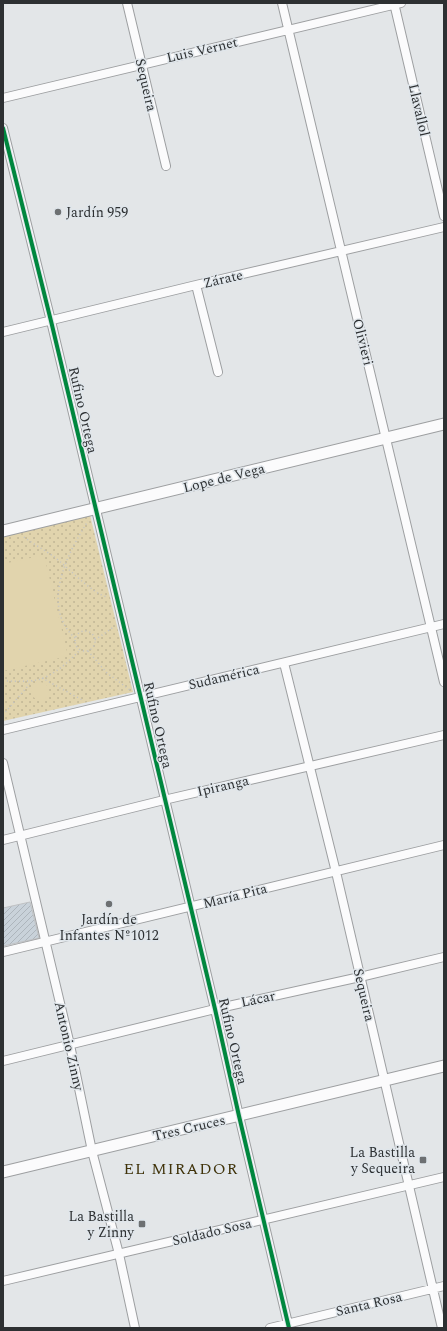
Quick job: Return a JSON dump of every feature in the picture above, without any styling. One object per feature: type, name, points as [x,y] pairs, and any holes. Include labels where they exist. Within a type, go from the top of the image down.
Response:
[{"type":"street","name":"Sequeira","points":[[127,3],[166,166]]},
{"type":"street","name":"Olivieri","points":[[282,3],[444,682]]},
{"type":"street","name":"Luis Vernet","points":[[3,98],[396,4]]},
{"type":"street","name":"Llavallol","points":[[396,4],[444,216]]},
{"type":"street","name":"Rufino Ortega","points":[[3,128],[51,321],[289,1326]]},
{"type":"street","name":"Zárate","points":[[3,332],[444,227]]},
{"type":"street","points":[[196,285],[218,372]]},
{"type":"street","name":"Lope de Vega","points":[[8,530],[444,424]]},
{"type":"street","name":"Sudamérica","points":[[3,730],[444,624]]},
{"type":"street","name":"Sequeira","points":[[284,663],[336,872],[442,1328]]},
{"type":"street","name":"Ipiranga","points":[[3,840],[164,800],[444,735]]},
{"type":"street","name":"Antonio Zinny","points":[[3,763],[70,1045],[92,1151],[135,1328]]},
{"type":"street","name":"María Pita","points":[[3,952],[444,845]]},
{"type":"street","name":"Lácar","points":[[3,1061],[215,1009],[444,957]]},
{"type":"street","name":"Tres Cruces","points":[[3,1172],[444,1066]]},
{"type":"street","name":"Soldado Sosa","points":[[3,1281],[444,1177]]},
{"type":"street","name":"Santa Rosa","points":[[270,1328],[289,1326],[444,1286]]},
{"type":"path","points":[[75,638],[64,625],[57,603],[65,566],[83,528],[95,509]]},
{"type":"path","points":[[8,530],[54,556],[99,594],[105,596],[116,596]]},
{"type":"path","points":[[88,651],[92,648],[95,640],[122,621]]},
{"type":"path","points":[[95,640],[91,632],[85,630],[78,632],[75,638],[75,645],[80,650],[88,651],[107,673],[140,697]]},
{"type":"path","points":[[3,681],[33,680],[42,678],[58,669],[80,650]]},
{"type":"path","points":[[42,678],[76,696],[94,708]]},
{"type":"path","points":[[3,715],[33,680]]},
{"type":"shaded area","points":[[90,515],[133,692],[3,721],[3,537]]},
{"type":"shaded area","points":[[44,555],[68,656],[3,671],[3,564]]},
{"type":"shaded area","points":[[40,682],[46,685],[49,691],[46,697],[40,700],[34,697],[31,691],[34,685]]},
{"type":"building","points":[[30,902],[39,938],[3,946],[3,908]]},
{"type":"cycle path","points":[[3,128],[51,321],[215,1009],[289,1328]]},
{"type":"place","name":"Jardín 959","points":[[58,212]]},
{"type":"place","name":"Jardín de Infantes Nº1012","points":[[109,904]]},
{"type":"place","name":"La Bastilla y Sequeira","points":[[423,1160]]},
{"type":"place","name":"La Bastilla y Zinny","points":[[142,1224]]},
{"type":"district","name":"EL MIRADOR","points":[[181,1169]]}]
